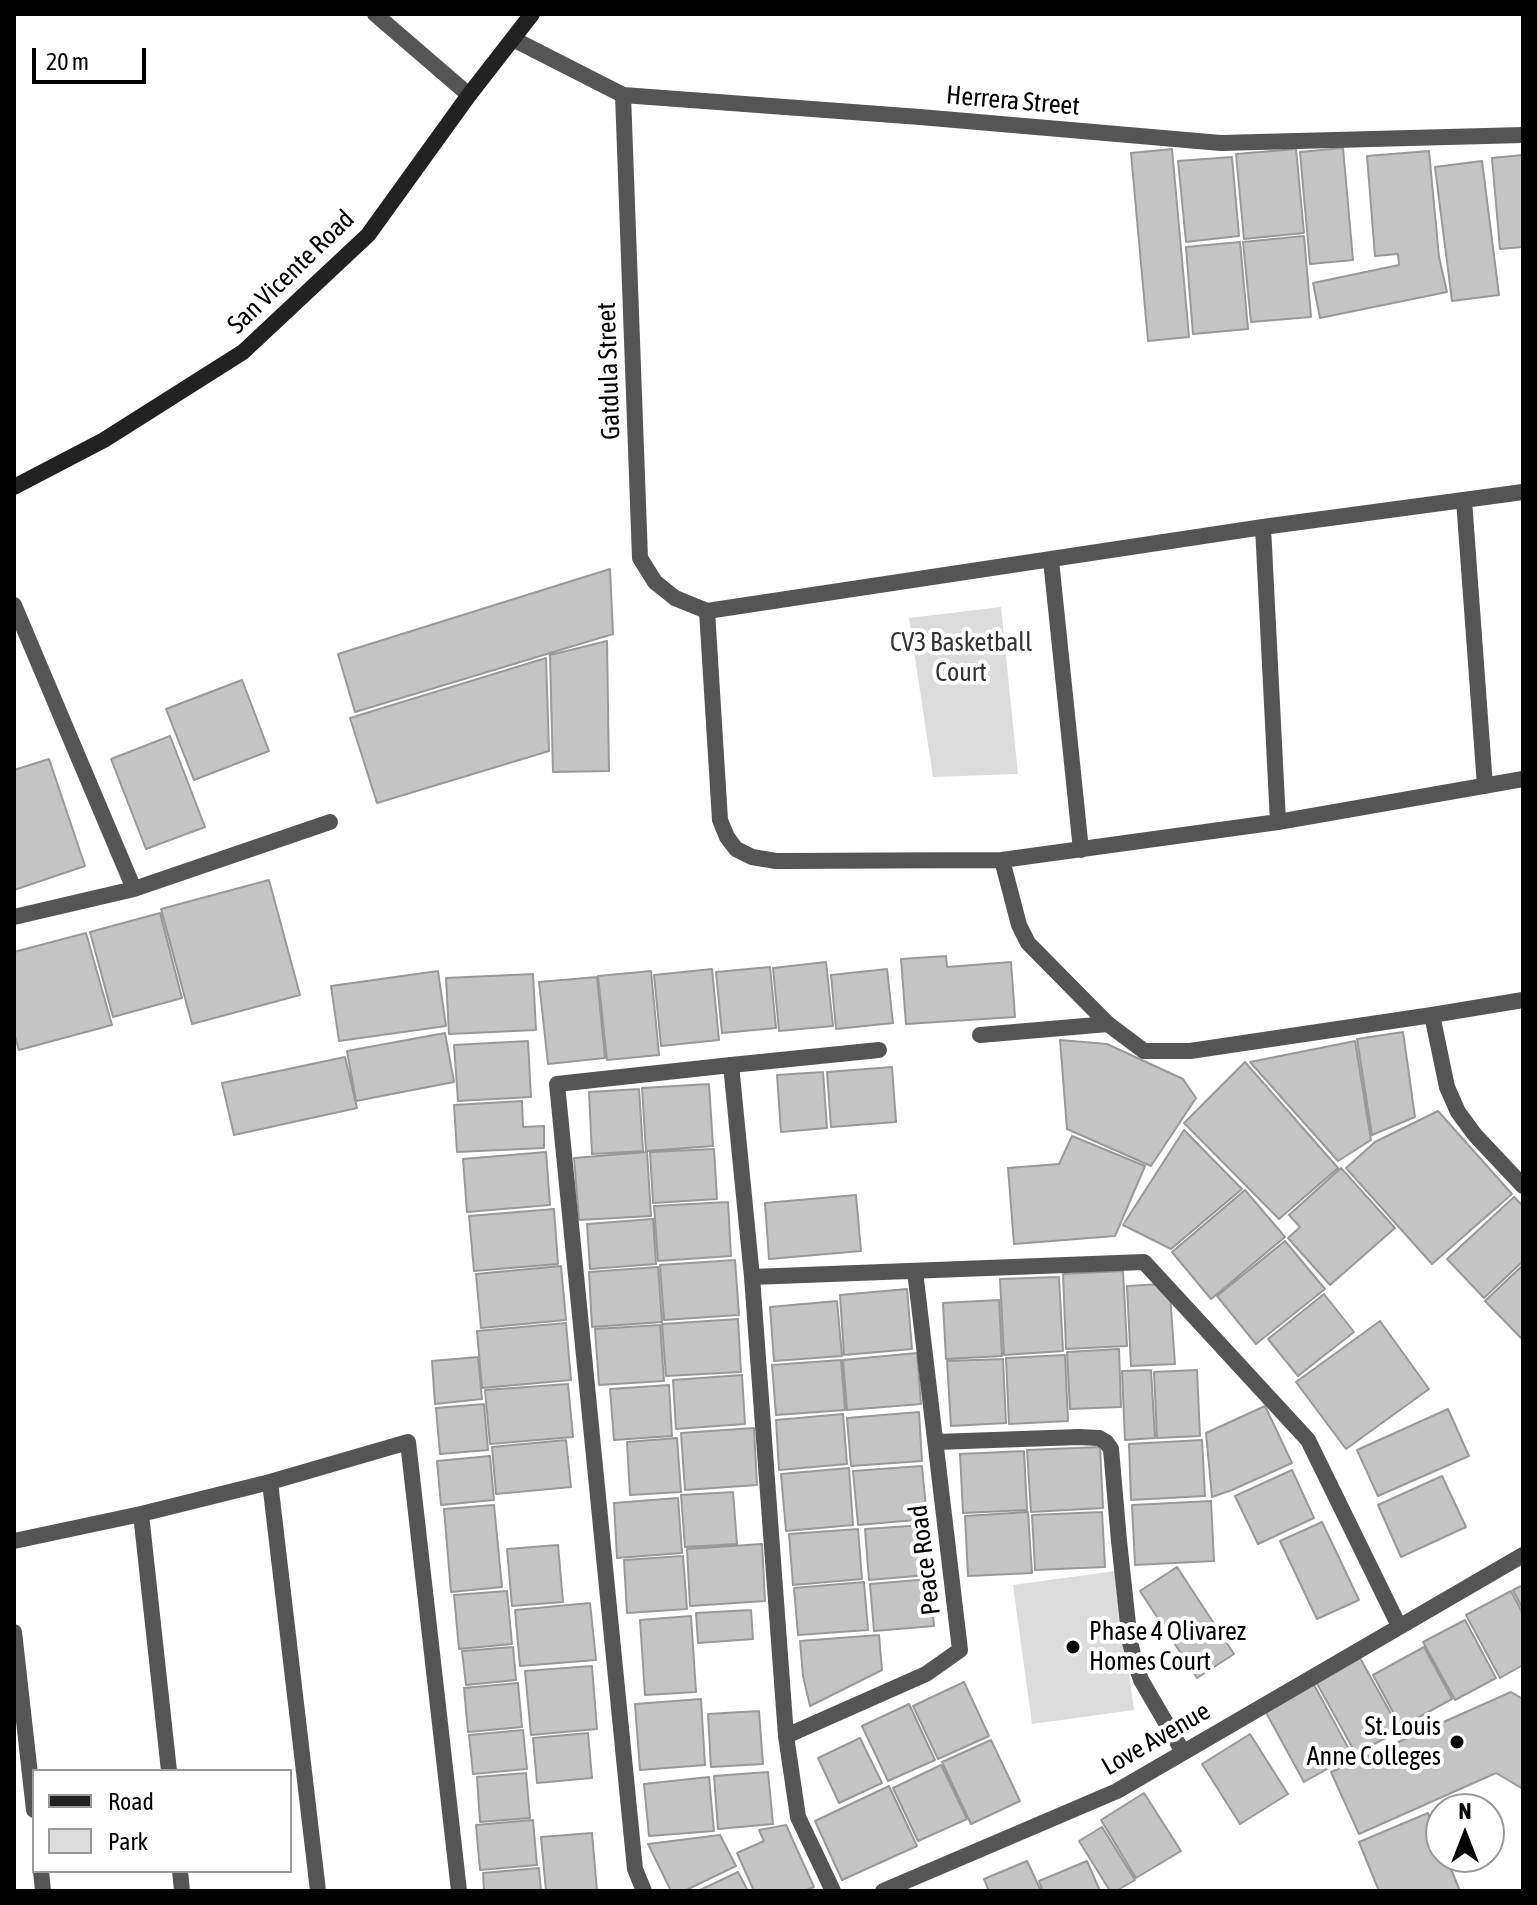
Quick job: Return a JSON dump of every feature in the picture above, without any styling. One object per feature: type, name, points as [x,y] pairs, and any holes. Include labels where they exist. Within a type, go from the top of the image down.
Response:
[{"type":"main road","name":"San Vicente Road","points":[[14,487],[104,440],[243,352],[368,235],[532,14]]},
{"type":"street","points":[[375,14],[469,95]]},
{"type":"street","name":"Herrera Street","points":[[513,39],[623,95],[1221,143],[1523,135]]},
{"type":"street","name":"Gatdula Street","points":[[623,95],[640,558],[655,582],[675,598],[707,611]]},
{"type":"street","points":[[1523,492],[1263,527],[707,611],[720,820],[736,849],[752,857],[776,861],[1002,860],[1278,822],[1523,779]]},
{"type":"street","points":[[1464,500],[1485,786]]},
{"type":"street","points":[[1263,527],[1278,822]]},
{"type":"street","points":[[1051,560],[1081,850]]},
{"type":"street","points":[[14,605],[134,889]]},
{"type":"street","points":[[14,917],[134,889],[330,822]]},
{"type":"street","points":[[1002,860],[1019,925],[1028,943],[1108,1024],[1144,1051],[1190,1051],[1523,1000]]},
{"type":"street","points":[[1432,1015],[1447,1087],[1458,1112],[1475,1135],[1523,1186]]},
{"type":"street","points":[[980,1035],[1108,1024]]},
{"type":"street","points":[[644,1891],[635,1869],[557,1084],[879,1050]]},
{"type":"street","points":[[731,1065],[752,1277],[786,1736],[798,1817],[833,1891]]},
{"type":"street","points":[[752,1277],[1144,1262],[1308,1440],[1399,1626]]},
{"type":"street","name":"Peace Road","points":[[786,1736],[926,1674],[960,1650],[915,1271]]},
{"type":"street","points":[[936,1442],[1079,1437],[1099,1438],[1106,1442],[1111,1449],[1130,1642],[1146,1689],[1183,1752]]},
{"type":"street","points":[[14,1541],[270,1482],[408,1442],[459,1891]]},
{"type":"street","points":[[270,1482],[318,1891]]},
{"type":"street","points":[[141,1514],[169,1769]]},
{"type":"street","name":"Love Avenue","points":[[883,1891],[1117,1791],[1523,1555]]},
{"type":"street","points":[[14,1632],[32,1792]]},
{"type":"green space","name":"CV3 Basketball Court","points":[[1001,607],[1018,774],[933,777],[909,618]]},
{"type":"green space","name":"Phase 4 Olivarez Homes Court","points":[[1115,1571],[1134,1710],[1032,1724],[1013,1585]]},
{"type":"building","points":[[1343,148],[1353,260],[1310,264],[1300,152]]},
{"type":"building","points":[[1172,149],[1189,337],[1148,341],[1131,153]]},
{"type":"building","points":[[1296,149],[1304,233],[1244,239],[1236,154]]},
{"type":"building","points":[[1429,151],[1439,257],[1447,292],[1320,318],[1313,283],[1399,265],[1398,254],[1375,256],[1367,156]]},
{"type":"building","points":[[1523,155],[1523,247],[1500,249],[1492,158]]},
{"type":"building","points":[[1232,157],[1239,236],[1186,242],[1178,161]]},
{"type":"building","points":[[1482,161],[1499,295],[1452,301],[1435,167]]},
{"type":"building","points":[[1304,236],[1311,317],[1251,322],[1243,242]]},
{"type":"building","points":[[1240,242],[1248,329],[1193,334],[1186,247]]},
{"type":"building","points":[[610,569],[613,634],[355,712],[338,654]]},
{"type":"building","points":[[607,641],[609,771],[553,772],[550,655]]},
{"type":"building","points":[[546,658],[549,751],[377,803],[350,718]]},
{"type":"building","points":[[242,680],[269,751],[194,780],[166,709]]},
{"type":"building","points":[[170,736],[205,827],[146,849],[111,759]]},
{"type":"building","points":[[49,759],[85,866],[14,890],[14,770]]},
{"type":"building","points":[[269,880],[300,995],[192,1024],[161,909]]},
{"type":"building","points":[[160,913],[182,998],[113,1017],[90,932]]},
{"type":"building","points":[[86,933],[112,1025],[19,1050],[14,1033],[14,952]]},
{"type":"building","points":[[946,956],[947,967],[1011,962],[1015,1017],[906,1024],[901,959]]},
{"type":"building","points":[[826,962],[833,1026],[779,1031],[773,968]]},
{"type":"building","points":[[770,967],[776,1028],[722,1033],[716,972]]},
{"type":"building","points":[[712,969],[719,1040],[661,1046],[654,975]]},
{"type":"building","points":[[887,969],[893,1023],[836,1029],[831,975]]},
{"type":"building","points":[[438,971],[446,1026],[339,1041],[331,986]]},
{"type":"building","points":[[651,971],[659,1055],[607,1060],[598,976]]},
{"type":"building","points":[[533,974],[536,1030],[449,1034],[446,978]]},
{"type":"building","points":[[597,977],[605,1058],[548,1064],[539,982]]},
{"type":"building","points":[[1403,1032],[1415,1117],[1372,1135],[1357,1039]]},
{"type":"building","points":[[445,1033],[454,1082],[356,1101],[347,1051]]},
{"type":"building","points":[[1060,1040],[1107,1044],[1183,1079],[1196,1098],[1151,1166],[1067,1129]]},
{"type":"building","points":[[528,1041],[531,1097],[458,1101],[454,1045]]},
{"type":"building","points":[[1355,1041],[1371,1140],[1338,1161],[1250,1062]]},
{"type":"building","points":[[345,1057],[357,1108],[234,1135],[222,1083]]},
{"type":"building","points":[[1245,1062],[1338,1168],[1279,1219],[1184,1123]]},
{"type":"building","points":[[892,1067],[896,1122],[831,1127],[827,1072]]},
{"type":"building","points":[[823,1072],[827,1128],[781,1132],[777,1075]]},
{"type":"building","points":[[709,1084],[713,1146],[646,1151],[642,1088]]},
{"type":"building","points":[[639,1089],[643,1151],[592,1154],[589,1092]]},
{"type":"building","points":[[522,1101],[523,1127],[544,1126],[544,1148],[457,1152],[454,1105]]},
{"type":"building","points":[[1438,1111],[1512,1194],[1432,1264],[1346,1168],[1375,1142]]},
{"type":"building","points":[[1184,1130],[1242,1189],[1171,1249],[1123,1225]]},
{"type":"building","points":[[1072,1136],[1145,1166],[1115,1236],[1014,1244],[1008,1168],[1059,1164]]},
{"type":"building","points":[[714,1149],[717,1199],[653,1203],[650,1152]]},
{"type":"building","points":[[546,1152],[550,1205],[467,1212],[463,1159]]},
{"type":"building","points":[[647,1152],[651,1216],[579,1220],[574,1158]]},
{"type":"building","points":[[1341,1168],[1395,1228],[1330,1285],[1288,1238],[1300,1227],[1289,1215]]},
{"type":"building","points":[[1245,1190],[1285,1237],[1211,1299],[1172,1252]]},
{"type":"building","points":[[856,1195],[861,1251],[769,1259],[765,1203]]},
{"type":"building","points":[[1514,1197],[1523,1206],[1523,1261],[1484,1298],[1447,1259]]},
{"type":"building","points":[[728,1202],[731,1256],[658,1261],[654,1206]]},
{"type":"building","points":[[554,1209],[558,1264],[474,1271],[469,1216]]},
{"type":"building","points":[[653,1219],[656,1264],[590,1269],[587,1224]]},
{"type":"building","points":[[1285,1241],[1325,1289],[1256,1344],[1217,1296]]},
{"type":"building","points":[[735,1260],[739,1315],[664,1320],[660,1265]]},
{"type":"building","points":[[1523,1265],[1523,1340],[1485,1301]]},
{"type":"building","points":[[561,1266],[566,1320],[481,1328],[476,1274]]},
{"type":"building","points":[[658,1267],[662,1322],[592,1327],[589,1272]]},
{"type":"building","points":[[1123,1271],[1127,1346],[1066,1349],[1063,1274]]},
{"type":"building","points":[[1059,1277],[1063,1351],[1004,1355],[1000,1279]]},
{"type":"building","points":[[1162,1284],[1170,1295],[1175,1364],[1131,1366],[1127,1286]]},
{"type":"building","points":[[907,1289],[912,1349],[844,1355],[840,1295]]},
{"type":"building","points":[[1324,1294],[1354,1332],[1298,1376],[1268,1339]]},
{"type":"building","points":[[999,1300],[1002,1356],[946,1359],[943,1303]]},
{"type":"building","points":[[837,1301],[842,1356],[774,1361],[770,1307]]},
{"type":"building","points":[[738,1319],[741,1372],[666,1376],[662,1324]]},
{"type":"building","points":[[1380,1321],[1429,1389],[1346,1449],[1296,1382]]},
{"type":"building","points":[[566,1323],[571,1380],[482,1388],[477,1331]]},
{"type":"building","points":[[660,1325],[664,1381],[599,1385],[595,1329]]},
{"type":"building","points":[[1119,1349],[1121,1407],[1070,1409],[1067,1352]]},
{"type":"building","points":[[917,1353],[921,1404],[847,1410],[843,1360]]},
{"type":"building","points":[[1065,1355],[1068,1421],[1009,1424],[1006,1358]]},
{"type":"building","points":[[478,1357],[482,1399],[435,1404],[432,1361]]},
{"type":"building","points":[[1003,1359],[1006,1423],[951,1426],[947,1361]]},
{"type":"building","points":[[841,1360],[845,1410],[776,1415],[772,1365]]},
{"type":"building","points":[[1151,1370],[1155,1438],[1125,1440],[1122,1371]]},
{"type":"building","points":[[1197,1370],[1200,1436],[1157,1438],[1154,1372]]},
{"type":"building","points":[[742,1375],[745,1424],[676,1429],[673,1380]]},
{"type":"building","points":[[568,1384],[573,1437],[490,1444],[485,1390]]},
{"type":"building","points":[[669,1385],[672,1436],[614,1440],[610,1389]]},
{"type":"building","points":[[484,1404],[488,1450],[440,1454],[436,1408]]},
{"type":"building","points":[[1265,1406],[1292,1463],[1212,1497],[1206,1433]]},
{"type":"building","points":[[1448,1409],[1469,1456],[1378,1496],[1357,1450]]},
{"type":"building","points":[[919,1412],[922,1461],[851,1466],[847,1418]]},
{"type":"building","points":[[843,1414],[847,1464],[779,1470],[776,1420]]},
{"type":"building","points":[[754,1428],[757,1485],[685,1490],[681,1433]]},
{"type":"building","points":[[677,1438],[681,1492],[630,1495],[627,1442]]},
{"type":"building","points":[[566,1440],[571,1487],[496,1494],[492,1447]]},
{"type":"building","points":[[1202,1440],[1205,1496],[1131,1500],[1129,1444]]},
{"type":"building","points":[[1100,1447],[1103,1508],[1031,1512],[1027,1450]]},
{"type":"building","points":[[1024,1451],[1027,1510],[963,1513],[960,1454]]},
{"type":"building","points":[[490,1456],[494,1500],[441,1505],[437,1461]]},
{"type":"building","points":[[922,1466],[927,1519],[858,1525],[853,1471]]},
{"type":"building","points":[[849,1468],[853,1525],[786,1531],[781,1474]]},
{"type":"building","points":[[1292,1470],[1314,1518],[1258,1544],[1235,1496]]},
{"type":"building","points":[[1442,1476],[1466,1527],[1401,1557],[1378,1505]]},
{"type":"building","points":[[733,1492],[737,1544],[685,1547],[681,1495]]},
{"type":"building","points":[[678,1498],[682,1553],[617,1558],[614,1503]]},
{"type":"building","points":[[1211,1501],[1214,1561],[1135,1565],[1132,1505]]},
{"type":"building","points":[[494,1505],[502,1587],[451,1592],[444,1509]]},
{"type":"building","points":[[1028,1512],[1032,1573],[968,1576],[965,1516]]},
{"type":"building","points":[[1102,1512],[1105,1567],[1035,1570],[1032,1515]]},
{"type":"building","points":[[1322,1522],[1359,1600],[1317,1619],[1280,1541]]},
{"type":"building","points":[[924,1525],[928,1575],[869,1580],[865,1529]]},
{"type":"building","points":[[858,1529],[862,1579],[793,1585],[789,1534]]},
{"type":"building","points":[[762,1544],[765,1601],[690,1606],[687,1549]]},
{"type":"building","points":[[558,1545],[563,1602],[512,1606],[507,1549]]},
{"type":"building","points":[[683,1556],[687,1609],[627,1613],[624,1560]]},
{"type":"building","points":[[1177,1567],[1234,1654],[1197,1678],[1140,1591]]},
{"type":"building","points":[[930,1579],[934,1626],[874,1631],[870,1584]]},
{"type":"building","points":[[864,1582],[868,1630],[798,1635],[794,1588]]},
{"type":"building","points":[[1523,1585],[1523,1609],[1513,1590]]},
{"type":"building","points":[[507,1591],[512,1644],[459,1649],[454,1595]]},
{"type":"building","points":[[1511,1591],[1523,1614],[1523,1665],[1500,1678],[1466,1615]]},
{"type":"building","points":[[590,1603],[596,1660],[520,1666],[515,1610]]},
{"type":"building","points":[[751,1610],[753,1639],[698,1643],[696,1613]]},
{"type":"building","points":[[691,1616],[696,1692],[645,1695],[640,1620]]},
{"type":"building","points":[[1465,1620],[1496,1678],[1455,1700],[1423,1642]]},
{"type":"building","points":[[879,1635],[882,1670],[810,1706],[800,1641]]},
{"type":"building","points":[[513,1647],[516,1680],[466,1685],[462,1651]]},
{"type":"building","points":[[1424,1647],[1452,1699],[1401,1727],[1373,1675]]},
{"type":"building","points":[[1360,1658],[1400,1730],[1356,1754],[1316,1682]]},
{"type":"building","points":[[592,1666],[597,1729],[531,1735],[525,1671]]},
{"type":"building","points":[[1312,1681],[1352,1755],[1304,1782],[1263,1707]]},
{"type":"building","points":[[964,1682],[989,1736],[938,1759],[913,1706]]},
{"type":"building","points":[[518,1683],[522,1727],[468,1732],[464,1688]]},
{"type":"building","points":[[1511,1692],[1523,1699],[1523,1789],[1496,1773],[1451,1793],[1425,1793],[1425,1805],[1359,1834],[1331,1772]]},
{"type":"building","points":[[701,1699],[705,1765],[640,1770],[635,1704]]},
{"type":"building","points":[[909,1704],[935,1760],[888,1781],[862,1726]]},
{"type":"building","points":[[759,1711],[763,1764],[711,1767],[708,1714]]},
{"type":"building","points":[[523,1730],[527,1769],[473,1774],[469,1735]]},
{"type":"building","points":[[588,1733],[592,1778],[537,1783],[533,1738]]},
{"type":"building","points":[[1250,1734],[1288,1794],[1240,1824],[1202,1764]]},
{"type":"building","points":[[860,1738],[882,1783],[839,1803],[818,1758]]},
{"type":"building","points":[[991,1740],[1020,1801],[971,1824],[942,1762]]},
{"type":"building","points":[[941,1765],[967,1819],[918,1841],[893,1788]]},
{"type":"building","points":[[768,1772],[773,1824],[718,1829],[714,1776]]},
{"type":"building","points":[[526,1773],[530,1818],[480,1822],[477,1777]]},
{"type":"building","points":[[709,1777],[714,1831],[649,1836],[644,1784]]},
{"type":"building","points":[[889,1786],[917,1846],[842,1880],[815,1821]]},
{"type":"building","points":[[1144,1793],[1181,1851],[1136,1878],[1101,1820]]},
{"type":"building","points":[[1425,1814],[1425,1873],[1453,1873],[1460,1891],[1379,1891],[1359,1842]]},
{"type":"building","points":[[533,1820],[537,1865],[480,1870],[476,1825]]},
{"type":"building","points":[[786,1825],[814,1887],[804,1891],[754,1891],[737,1853],[764,1841],[759,1830]]},
{"type":"building","points":[[1102,1827],[1135,1880],[1116,1891],[1110,1891],[1079,1841]]},
{"type":"building","points":[[592,1833],[597,1891],[546,1891],[541,1837]]},
{"type":"building","points":[[720,1835],[736,1866],[684,1891],[671,1891],[648,1844]]},
{"type":"building","points":[[1027,1861],[1041,1891],[989,1891],[984,1879]]},
{"type":"building","points":[[1087,1861],[1100,1891],[1043,1891],[1039,1881]]},
{"type":"building","points":[[539,1868],[541,1891],[484,1891],[483,1873]]},
{"type":"building","points":[[738,1872],[748,1891],[698,1891]]},
{"type":"place","name":"Phase 4 Olivarez Homes Court","points":[[1073,1647]]},
{"type":"place","name":"St. Louis Anne Colleges","points":[[1457,1742]]}]
